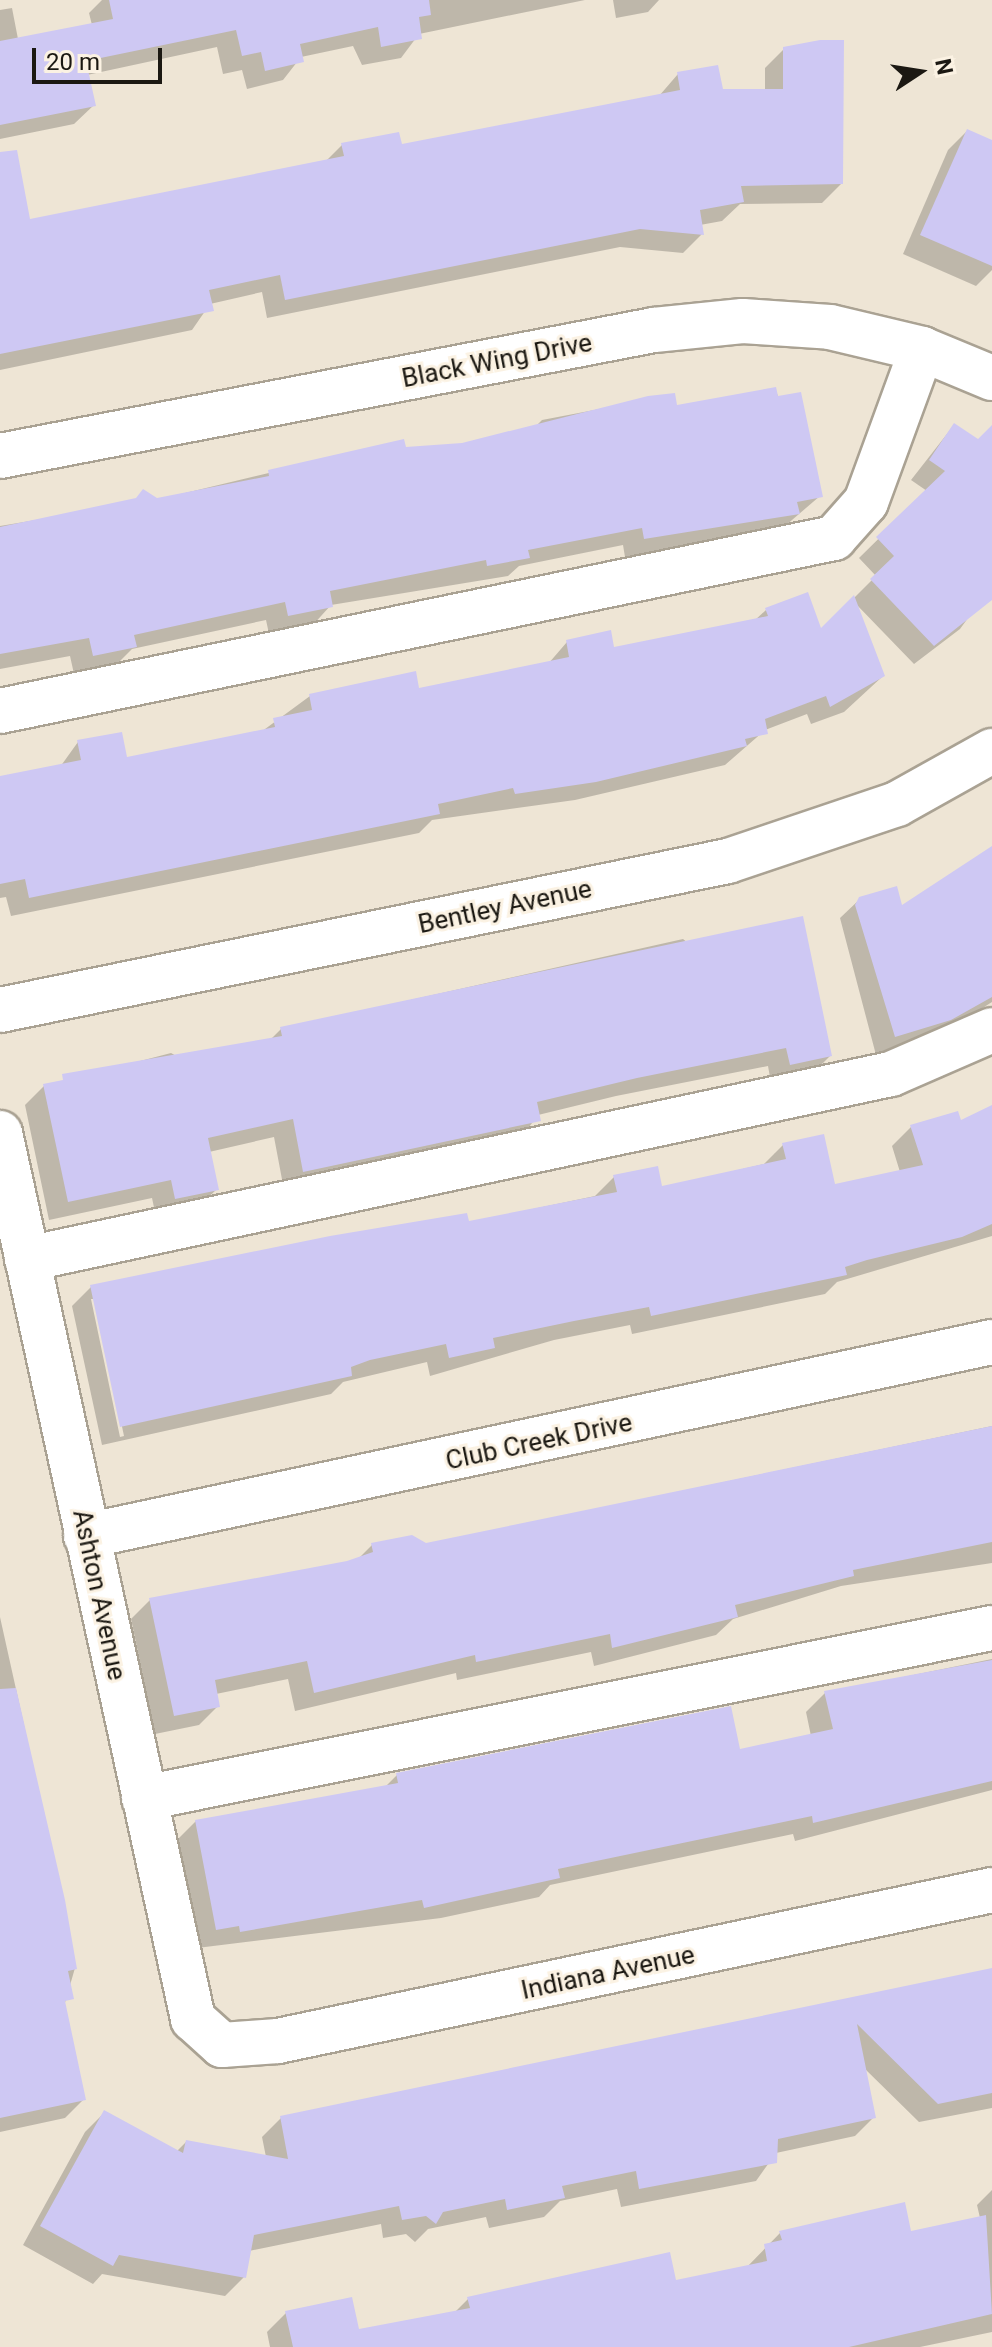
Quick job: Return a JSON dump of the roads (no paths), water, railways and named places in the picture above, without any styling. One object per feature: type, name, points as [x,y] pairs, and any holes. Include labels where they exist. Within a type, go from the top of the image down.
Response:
[{"type":"street","name":"Black Wing Drive","points":[[0,456],[654,330],[743,321],[830,327],[922,349],[992,378]]},
{"type":"street","points":[[0,711],[834,538],[866,502],[922,349]]},
{"type":"street","name":"Bentley Avenue","points":[[0,1010],[728,861],[897,804],[992,751]]},
{"type":"street","points":[[27,1259],[891,1074],[992,1030]]},
{"type":"street","name":"Ashton Avenue","points":[[0,1133],[193,2019],[222,2045]]},
{"type":"street","name":"Club Creek Drive","points":[[86,1536],[992,1342]]},
{"type":"street","points":[[144,1798],[992,1628]]},
{"type":"street","name":"Indiana Avenue","points":[[222,2045],[278,2041],[992,1890]]}]
